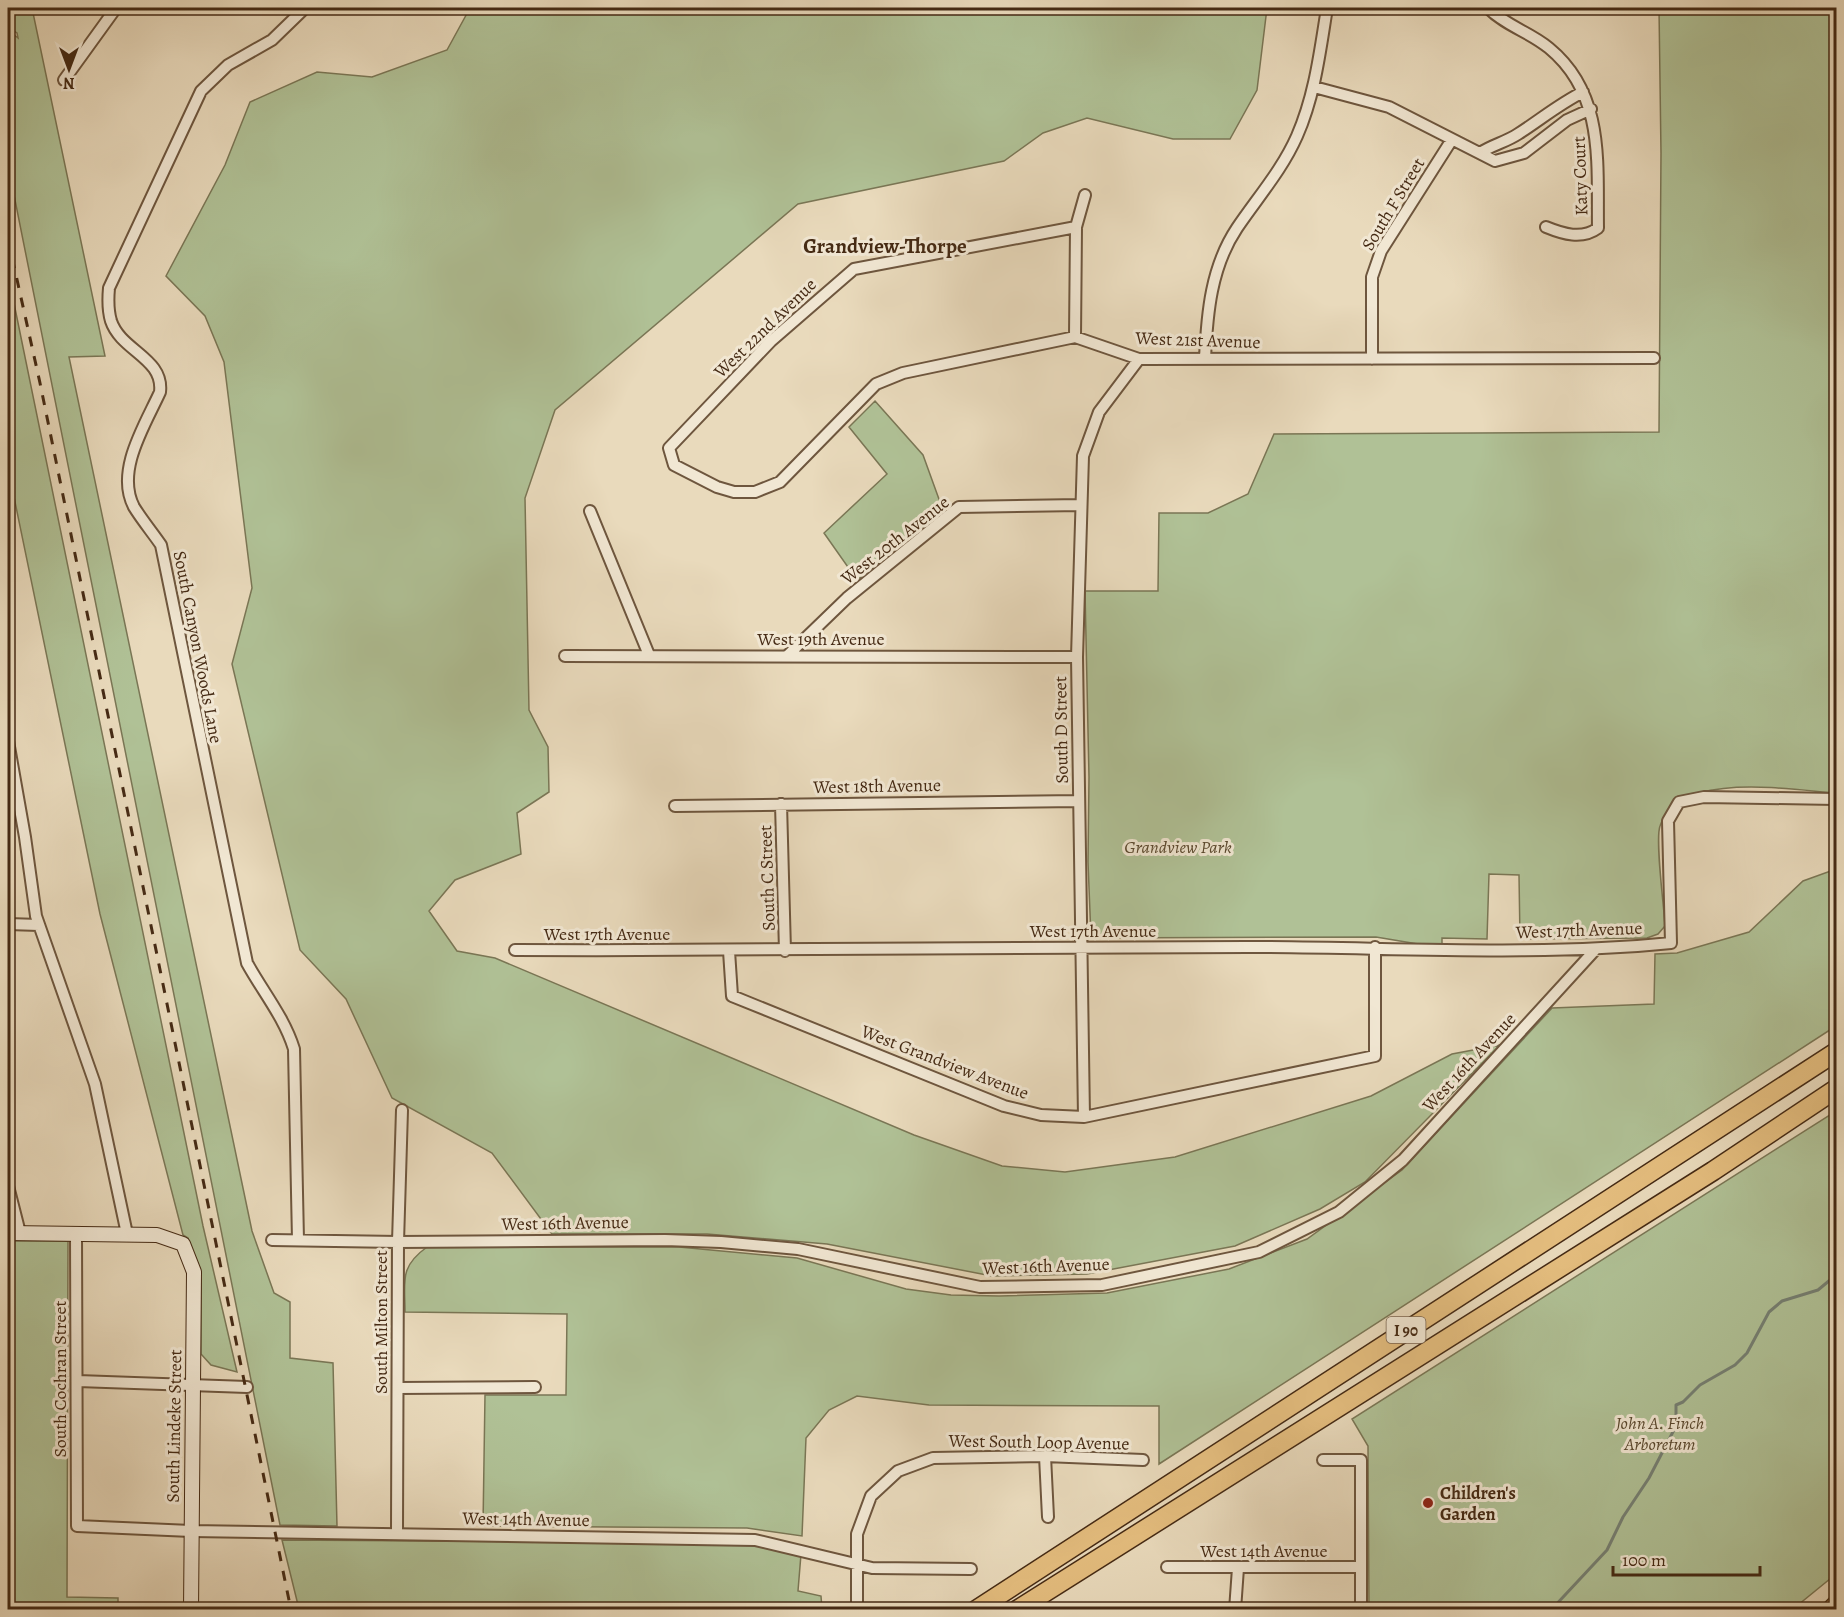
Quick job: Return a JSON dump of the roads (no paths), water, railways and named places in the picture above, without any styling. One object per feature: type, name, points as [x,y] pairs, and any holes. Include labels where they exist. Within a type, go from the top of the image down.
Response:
[{"type":"highway","name":"I 90","points":[[976,1610],[1836,1052]]},
{"type":"highway","name":"I 90","points":[[1017,1610],[1692,1184],[1836,1089]]},
{"type":"main road","points":[[1829,1610],[1836,1603]]},
{"type":"street","points":[[64,80],[116,8]]},
{"type":"street","name":"South Canyon Woods Lane","points":[[298,1240],[294,1049],[286,1025],[247,963],[161,545],[133,505],[127,484],[128,469],[160,392],[161,382],[159,374],[151,364],[126,345],[117,333],[111,321],[108,304],[109,288],[201,91],[228,65],[272,40],[305,8]]},
{"type":"street","points":[[1205,359],[1207,308],[1220,260],[1236,229],[1275,177],[1297,135],[1314,87],[1327,8]]},
{"type":"street","name":"Katy Court","points":[[1488,8],[1500,20],[1542,42],[1564,60],[1591,109],[1597,138],[1598,228],[1585,235],[1571,235],[1546,227]]},
{"type":"street","points":[[1314,87],[1389,106],[1451,141],[1495,161],[1512,158],[1533,147],[1567,120],[1591,109]]},
{"type":"street","points":[[1480,153],[1494,144],[1518,135],[1547,112],[1583,92]]},
{"type":"street","name":"South F Street","points":[[1371,358],[1372,277],[1381,251],[1451,141]]},
{"type":"street","points":[[1075,337],[1076,227],[1085,195]]},
{"type":"street","name":"West 22nd Avenue","points":[[1075,337],[903,373],[876,384],[780,482],[755,492],[734,492],[717,487],[674,465],[669,448],[771,341],[854,269],[1076,227]]},
{"type":"street","name":"West 21st Avenue","points":[[1075,337],[1139,359],[1654,358]]},
{"type":"street","name":"South D Street","points":[[1084,1117],[1077,657],[1083,456],[1088,436],[1099,412],[1139,359]]},
{"type":"street","name":"West 20th Avenue","points":[[788,655],[847,598],[959,507],[1080,505]]},
{"type":"street","points":[[590,511],[649,655]]},
{"type":"street","name":"West 19th Avenue","points":[[565,656],[1077,657]]},
{"type":"street","points":[[8,741],[39,925],[95,1084],[127,1234],[14,1233],[8,1186]]},
{"type":"street","name":"West 17th Avenue","points":[[515,950],[785,951],[1082,947],[1375,947],[1595,950],[1671,943],[1668,821],[1679,802],[1704,797],[1836,799]]},
{"type":"street","name":"West 18th Avenue","points":[[675,806],[1079,801]]},
{"type":"street","name":"South C Street","points":[[781,804],[785,951]]},
{"type":"street","points":[[8,924],[39,925]]},
{"type":"street","name":"West Grandview Avenue","points":[[729,951],[732,996],[1004,1106],[1041,1115],[1084,1117],[1375,1056],[1375,947]]},
{"type":"street","name":"West 16th Avenue","points":[[272,1240],[721,1242],[798,1248],[980,1287],[1102,1285],[1259,1252],[1339,1212],[1403,1160],[1595,950]]},
{"type":"street","name":"South Milton Street","points":[[397,1533],[398,1242],[402,1110]]},
{"type":"street","name":"South Cochran Street","points":[[75,1233],[78,1382],[77,1526]]},
{"type":"street","name":"South Lindeke Street","points":[[127,1234],[157,1235],[183,1244],[194,1272],[191,1610]]},
{"type":"street","points":[[78,1382],[247,1386]]},
{"type":"street","points":[[398,1388],[535,1387]]},
{"type":"street","points":[[1045,1456],[1048,1517]]},
{"type":"street","name":"West South Loop Avenue","points":[[860,1610],[857,1534],[871,1496],[898,1471],[933,1458],[1045,1456],[1143,1460]]},
{"type":"street","points":[[1323,1460],[1361,1461],[1361,1610]]},
{"type":"street","name":"West 14th Avenue","points":[[77,1526],[191,1531],[754,1539],[857,1562],[872,1568],[970,1569]]},
{"type":"street","name":"West 14th Avenue","points":[[1167,1567],[1361,1567]]},
{"type":"street","points":[[1235,1610],[1238,1568]]},
{"type":"waterway","points":[[1551,1610],[1607,1550],[1623,1517],[1649,1478],[1676,1426],[1676,1405],[1683,1402],[1700,1385],[1735,1365],[1747,1353],[1769,1312],[1782,1301],[1818,1290],[1836,1275]]},
{"type":"railway","points":[[8,239],[40,383],[291,1610]]},
{"type":"place","name":"Children's Garden","points":[[1428,1503]]},
{"type":"district","name":"Grandview-Thorpe","points":[[885,246]]},
{"type":"park label","name":"Grandview Park","points":[[1178,847]]},
{"type":"park label","name":"John A. Finch Arboretum","points":[[1660,1433]]}]
